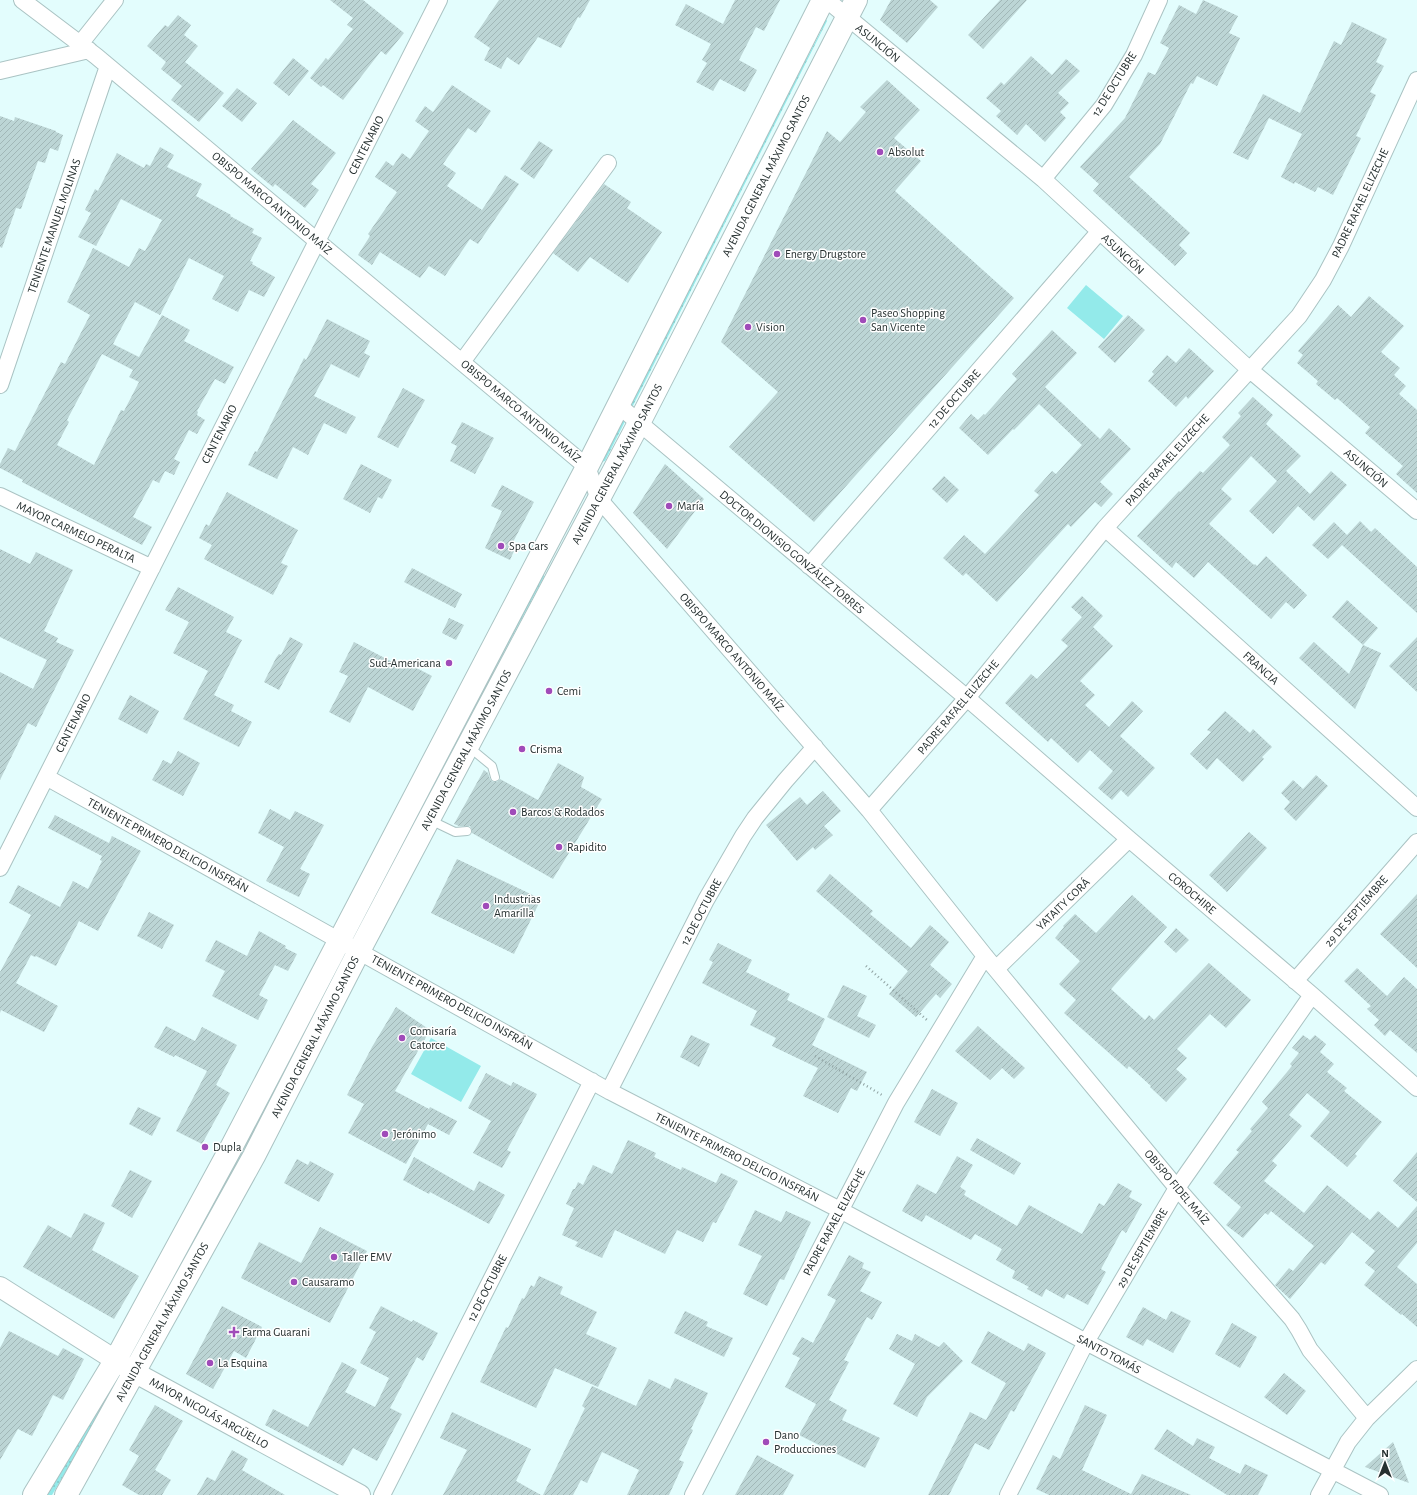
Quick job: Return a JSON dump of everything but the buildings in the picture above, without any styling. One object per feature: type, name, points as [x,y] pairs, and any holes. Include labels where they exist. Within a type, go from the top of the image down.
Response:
[{"type":"main road","name":"AVENIDA GENERAL MÁXIMO SANTOS","points":[[34,1495],[115,1361],[232,1146],[587,467],[823,0]]},
{"type":"main road","name":"AVENIDA GENERAL MÁXIMO SANTOS","points":[[66,1495],[254,1156],[359,951],[639,423],[851,9]]},
{"type":"street","name":"OBISPO MARCO ANTONIO MAÍZ","points":[[22,0],[108,66],[587,467],[599,499],[870,810],[985,956]]},
{"type":"street","points":[[0,71],[84,47],[116,0]]},
{"type":"street","name":"CENTENARIO","points":[[0,868],[439,0]]},
{"type":"street","name":"ASUNCIÓN","points":[[827,0],[851,9],[1043,179],[1250,370],[1417,511]]},
{"type":"street","name":"12 DE OCTUBRE","points":[[1043,179],[1104,105],[1134,55],[1159,0]]},
{"type":"street","name":"TENIENTE MANUEL MOLINAS","points":[[0,385],[108,66]]},
{"type":"street","name":"PADRE RAFAEL ELIZECHE","points":[[870,810],[967,698],[1105,528],[1299,316],[1323,280],[1341,246],[1417,80]]},
{"type":"street","points":[[462,362],[608,163]]},
{"type":"street","name":"12 DE OCTUBRE","points":[[809,566],[1100,232]]},
{"type":"street","name":"DOCTOR DIONISIO GONZÁLEZ TORRES","points":[[618,405],[967,698]]},
{"type":"street","name":"MAYOR CARMELO PERALTA","points":[[0,496],[152,568]]},
{"type":"street","name":"FRANCIA","points":[[1105,528],[1417,808]]},
{"type":"street","name":"COROCHIRE","points":[[967,698],[1129,840],[1312,995],[1417,1088]]},
{"type":"street","name":"12 DE OCTUBRE","points":[[609,1091],[706,900],[743,836],[755,818],[785,781],[815,748]]},
{"type":"street","name":"TENIENTE PRIMERO DELICIO INSFRÁN","points":[[46,777],[609,1091],[840,1210]]},
{"type":"street","name":"YATAITY CORÁ","points":[[996,969],[1129,840]]},
{"type":"street","name":"29 DE SEPTIEMBRE","points":[[1295,981],[1417,842]]},
{"type":"street","name":"PADRE RAFAEL ELIZECHE","points":[[693,1495],[896,1103],[985,956]]},
{"type":"street","name":"OBISPO FIDEL MAÍZ","points":[[985,956],[1177,1188],[1292,1319],[1310,1350],[1366,1418]]},
{"type":"street","name":"29 DE SEPTIEMBRE","points":[[1008,1495],[1086,1342],[1177,1188],[1312,995]]},
{"type":"street","name":"12 DE OCTUBRE","points":[[382,1495],[592,1081]]},
{"type":"street","name":"SANTO TOMÁS","points":[[840,1210],[1086,1342],[1380,1495]]},
{"type":"street","name":"MAYOR NICOLÁS ARGÜELLO","points":[[0,1287],[134,1372],[360,1495]]},
{"type":"street","points":[[1319,1495],[1348,1442],[1366,1418],[1417,1369]]},
{"type":"lane","points":[[468,746],[492,766],[495,777]]},
{"type":"lane","points":[[429,820],[454,832],[467,831]]},
{"type":"path","points":[[866,966],[940,1031]]},
{"type":"path","points":[[815,1056],[896,1103]]},
{"type":"shaded area","points":[[825,17],[827,21],[605,461],[601,462],[600,457],[822,29],[822,18]]},
{"type":"shaded area","points":[[1086,285],[1123,316],[1104,339],[1067,308]]},
{"type":"shaded area","points":[[544,571],[544,577],[359,924]]},
{"type":"shaded area","points":[[431,1038],[481,1066],[461,1102],[411,1074]]},
{"type":"shaded area","points":[[112,1387],[114,1391],[52,1495],[46,1495]]},
{"type":"place","name":"Absolut","points":[[880,152]]},
{"type":"place","name":"Energy Drugstore","points":[[777,254]]},
{"type":"place","name":"Paseo Shopping San Vicente","points":[[863,320]]},
{"type":"place","name":"Vision","points":[[748,327]]},
{"type":"place","name":"María","points":[[669,506]]},
{"type":"place","name":"Spa Cars","points":[[501,546]]},
{"type":"place","name":"Sud-Americana","points":[[449,663]]},
{"type":"place","name":"Cemi","points":[[549,691]]},
{"type":"place","name":"Crisma","points":[[522,749]]},
{"type":"place","name":"Barcos & Rodados","points":[[513,812]]},
{"type":"place","name":"Rapidito","points":[[559,847]]},
{"type":"place","name":"Industrias Amarilla","points":[[486,906]]},
{"type":"place","name":"Comisaría Catorce","points":[[402,1038]]},
{"type":"place","name":"Jerónimo","points":[[385,1134]]},
{"type":"place","name":"Dupla","points":[[205,1147]]},
{"type":"place","name":"Taller EMV","points":[[334,1257]]},
{"type":"place","name":"Causaramo","points":[[294,1282]]},
{"type":"place","name":"Farma Guarani","points":[[234,1332]]},
{"type":"place","name":"La Esquina","points":[[210,1363]]},
{"type":"place","name":"Dano Producciones","points":[[766,1442]]}]
